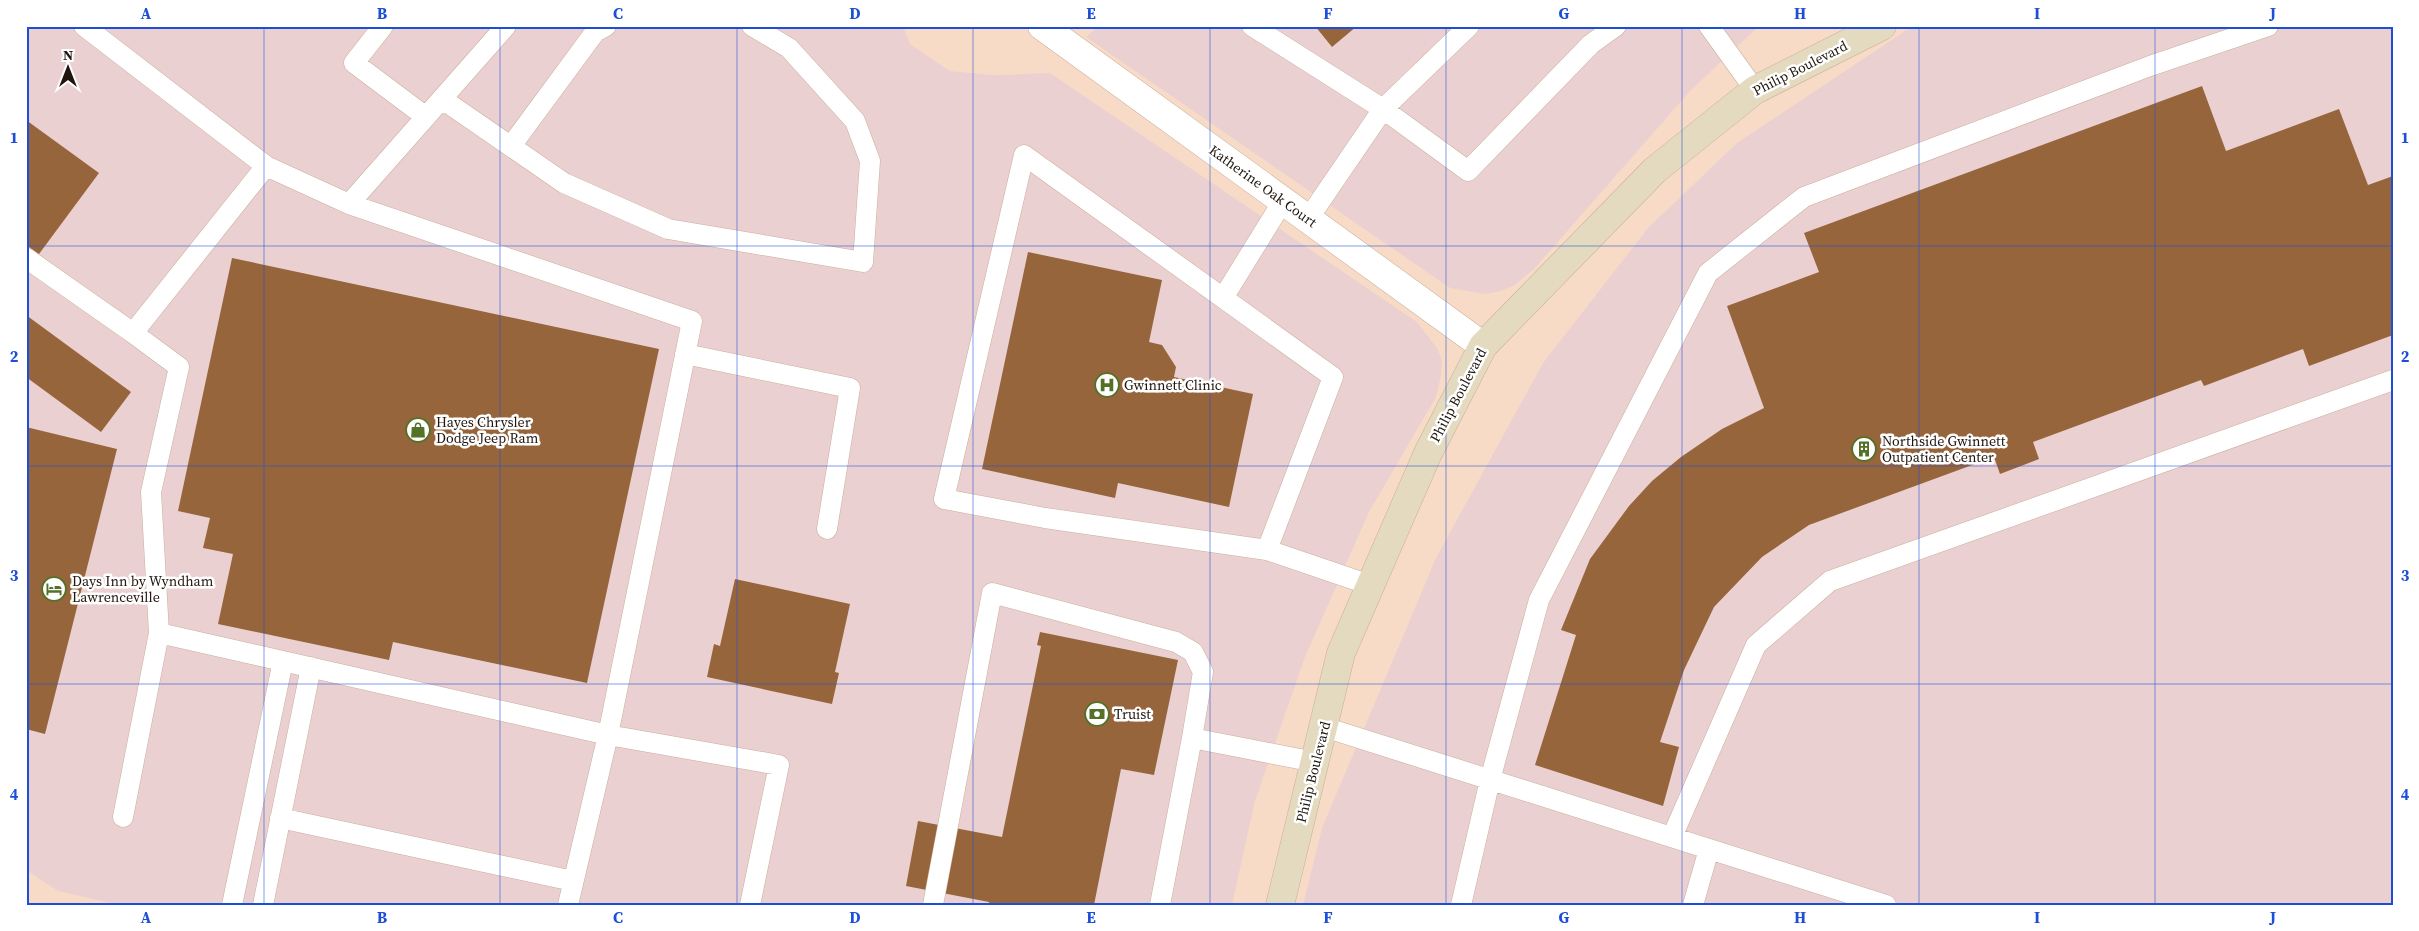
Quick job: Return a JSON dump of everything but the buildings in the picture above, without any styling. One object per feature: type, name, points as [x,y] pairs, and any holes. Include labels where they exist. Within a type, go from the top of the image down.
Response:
[{"type":"street","name":"Katherine Oak Court","points":[[1042,26],[1483,346]]},
{"type":"street","name":"Philip Boulevard","points":[[1280,905],[1341,653],[1428,453],[1483,346],[1654,170],[1755,90],[1882,26]]},
{"type":"lane","points":[[84,26],[266,166],[349,204],[692,321],[608,735],[568,905]]},
{"type":"lane","points":[[383,26],[354,63],[426,117]]},
{"type":"lane","points":[[349,204],[506,26]]},
{"type":"lane","points":[[511,146],[595,32],[606,26]]},
{"type":"lane","points":[[442,99],[564,183],[668,229],[863,262],[870,161],[855,121],[789,48],[752,26]]},
{"type":"lane","points":[[1252,26],[1383,109],[1468,171],[1591,44],[1616,26]]},
{"type":"lane","points":[[1308,219],[1383,109],[1470,26]]},
{"type":"lane","points":[[1709,26],[1755,90]]},
{"type":"lane","points":[[1461,905],[1490,780],[1539,600],[1708,273],[1804,197],[2150,66],[2268,26]]},
{"type":"lane","points":[[1267,550],[1334,378],[1024,155],[944,499],[1045,518],[1267,550],[1370,585]]},
{"type":"lane","points":[[133,333],[266,166]]},
{"type":"lane","points":[[1223,298],[1283,201]]},
{"type":"lane","points":[[26,258],[179,367],[151,492],[159,633],[124,816]]},
{"type":"lane","points":[[685,354],[850,388],[827,529]]},
{"type":"lane","points":[[1672,837],[1756,644],[1830,581],[2393,380]]},
{"type":"lane","points":[[933,905],[992,592],[1176,642],[1193,652],[1203,672],[1160,905]]},
{"type":"lane","points":[[159,633],[608,735],[778,765],[750,905]]},
{"type":"lane","points":[[232,905],[283,661]]},
{"type":"lane","points":[[263,905],[311,667]]},
{"type":"lane","points":[[1324,727],[1886,905]]},
{"type":"lane","points":[[1192,738],[1315,762]]},
{"type":"lane","points":[[280,818],[573,881]]},
{"type":"lane","points":[[1693,905],[1709,849]]},
{"type":"shaded area","points":[[26,26],[903,26],[910,44],[950,71],[994,75],[1050,73],[1417,322],[1437,348],[1442,360],[1441,376],[1436,397],[1369,512],[1305,657],[1255,801],[1232,905],[119,905],[58,891],[26,870]]},
{"type":"shaded area","points":[[1099,26],[1759,26],[1691,90],[1534,269],[1515,285],[1501,291],[1486,294],[1450,288],[1086,37]]},
{"type":"shaded area","points":[[1917,26],[2393,26],[2393,905],[1303,905],[1322,828],[1436,558],[1543,363],[1648,228],[1737,143],[1905,31]]},
{"type":"place","name":"Gwinnett Clinic","points":[[1107,385]]},
{"type":"place","name":"Hayes Chrysler Dodge Jeep Ram","points":[[418,430]]},
{"type":"place","name":"Northside Gwinnett Outpatient Center","points":[[1864,449]]},
{"type":"place","name":"Days Inn by Wyndham Lawrenceville","points":[[54,589]]},
{"type":"place","name":"Truist","points":[[1097,714]]}]
